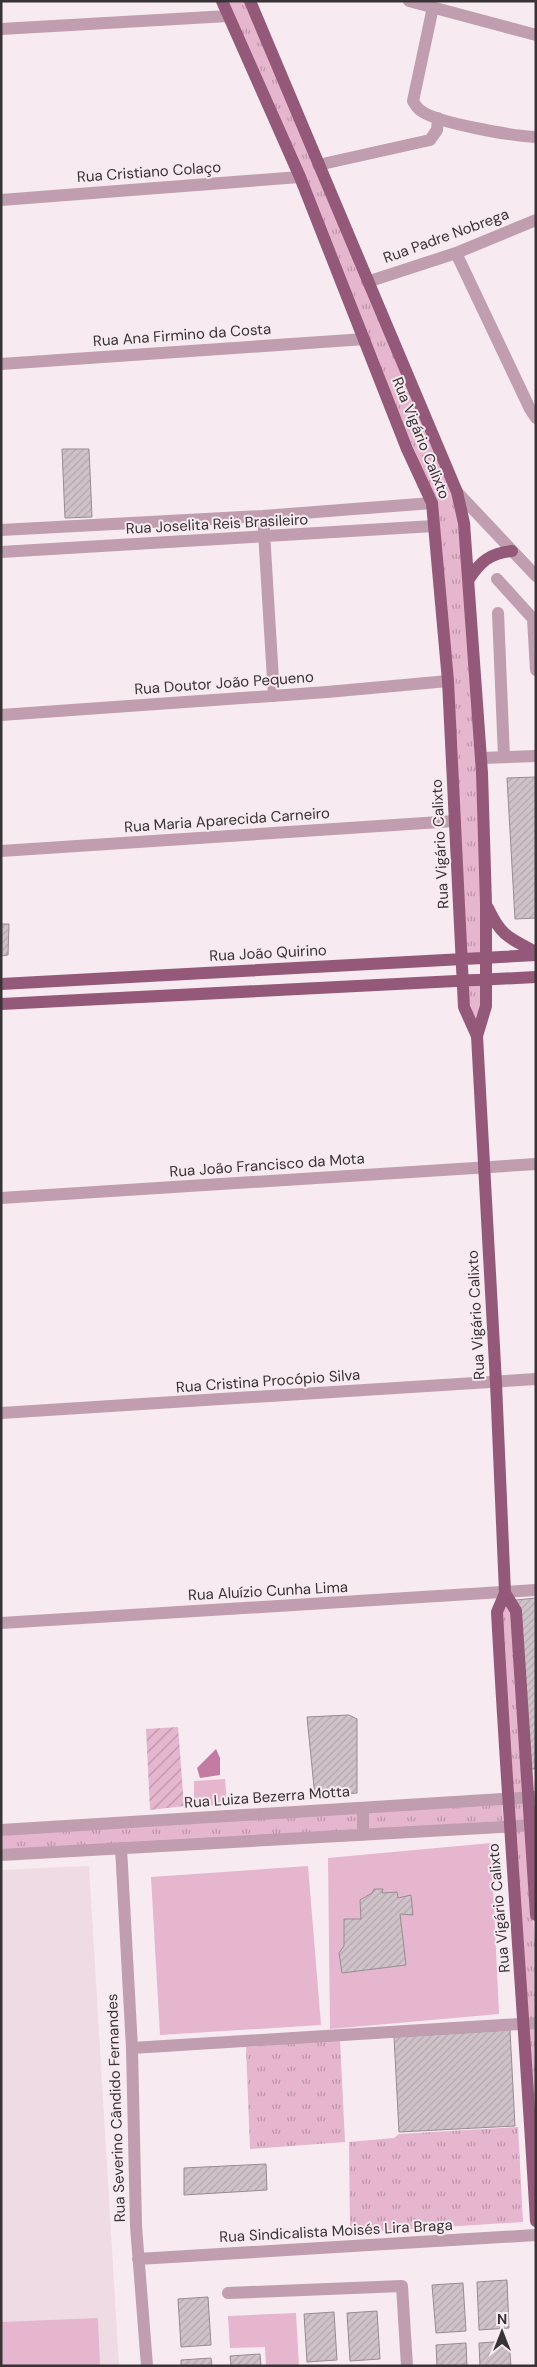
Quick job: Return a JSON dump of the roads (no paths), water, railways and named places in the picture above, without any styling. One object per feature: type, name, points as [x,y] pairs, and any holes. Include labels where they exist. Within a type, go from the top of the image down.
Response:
[{"type":"main road","name":"Rua Vigário Calixto","points":[[222,1],[300,177],[407,449],[432,503],[448,681],[464,1007],[476,1036],[484,1167],[505,1593],[497,1612],[509,1826],[530,2023],[536,2221]]},
{"type":"main road","name":"Rua Vigário Calixto","points":[[250,1],[457,492],[464,523],[481,758],[486,904],[486,1006],[476,1036]]},
{"type":"main road","points":[[469,579],[480,563],[502,552],[512,551]]},
{"type":"main road","points":[[486,904],[497,926],[508,938],[536,954]]},
{"type":"main road","name":"Rua João Quirino","points":[[1,984],[536,954]]},
{"type":"main road","points":[[1,1004],[536,977]]},
{"type":"main road","name":"Rua Vigário Calixto","points":[[505,1593],[516,1611],[532,1798],[536,1915]]},
{"type":"street","points":[[410,1],[536,35]]},
{"type":"street","points":[[433,7],[413,101],[421,111],[438,118],[536,137]]},
{"type":"street","points":[[1,29],[228,16]]},
{"type":"street","points":[[318,165],[430,140],[437,130],[438,118]]},
{"type":"street","name":"Rua Cristiano Colaço","points":[[1,200],[300,177]]},
{"type":"street","name":"Rua Padre Nobrega","points":[[367,282],[456,253],[536,220]]},
{"type":"street","points":[[456,253],[536,418]]},
{"type":"street","name":"Rua Ana Firmino da Costa","points":[[1,364],[365,339]]},
{"type":"street","points":[[457,492],[536,576]]},
{"type":"street","name":"Rua Joselita Reis Brasileiro","points":[[1,530],[263,516],[432,503]]},
{"type":"street","points":[[263,516],[266,538],[274,696]]},
{"type":"street","name":"Rua Joselita Reis Brasileiro","points":[[1,552],[266,538],[434,526]]},
{"type":"street","points":[[498,578],[534,621],[536,670]]},
{"type":"street","points":[[498,613],[504,757]]},
{"type":"street","name":"Rua Doutor João Pequeno","points":[[1,715],[274,696],[448,681]]},
{"type":"street","points":[[481,758],[536,756]]},
{"type":"street","name":"Rua Maria Aparecida Carneiro","points":[[1,850],[454,821]]},
{"type":"street","name":"Rua João Francisco da Mota","points":[[1,1198],[536,1164]]},
{"type":"street","name":"Rua Cristina Procópio Silva","points":[[1,1413],[536,1379]]},
{"type":"street","name":"Rua Aluízio Cunha Lima","points":[[1,1623],[536,1590]]},
{"type":"street","name":"Rua Luiza Bezerra Motta","points":[[1,1830],[532,1798]]},
{"type":"street","points":[[362,1808],[363,1835]]},
{"type":"street","points":[[1,1855],[533,1825]]},
{"type":"street","name":"Rua Severino Cândido Fernandes","points":[[121,1848],[132,2048],[138,2259],[147,2366]]},
{"type":"street","points":[[132,2048],[530,2023]]},
{"type":"street","name":"Rua Sindicalista Moisés Lira Braga","points":[[138,2259],[536,2235]]},
{"type":"street","points":[[228,2293],[402,2286],[407,2366]]}]
